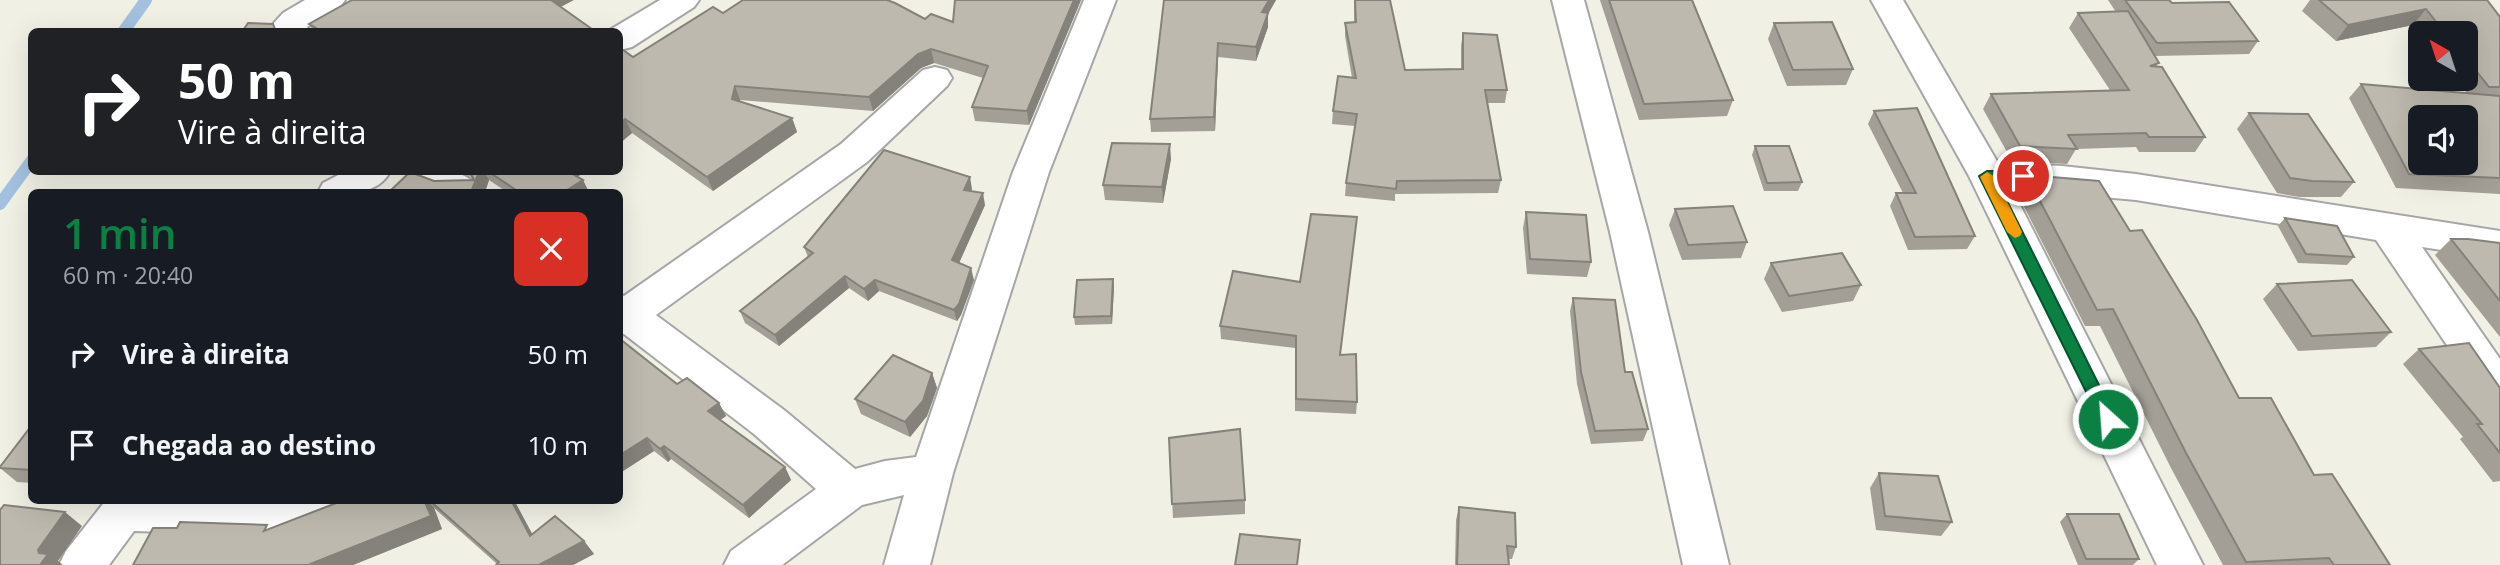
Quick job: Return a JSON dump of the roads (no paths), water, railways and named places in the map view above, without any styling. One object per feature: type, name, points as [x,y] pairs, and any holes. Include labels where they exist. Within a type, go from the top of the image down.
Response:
[{"type":"street","points":[[291,28],[289,24],[294,20],[329,0]]},
{"type":"street","points":[[623,37],[683,0]]},
{"type":"street","points":[[907,565],[932,474],[1031,172],[1100,0]]},
{"type":"street","points":[[1568,0],[1629,232],[1706,565]]},
{"type":"street","points":[[1887,0],[1987,176],[2180,565]]},
{"type":"street","points":[[623,314],[854,153],[935,78]]},
{"type":"street","points":[[341,189],[367,175]]},
{"type":"street","points":[[437,175],[458,189]]},
{"type":"street","points":[[1987,176],[2023,176],[2170,190],[2389,229],[2500,245]]},
{"type":"street","points":[[2389,229],[2500,391]]},
{"type":"street","points":[[623,316],[769,422],[848,490]]},
{"type":"street","points":[[747,565],[848,490],[885,479],[932,474]]},
{"type":"street","points":[[82,565],[127,506],[292,517],[322,504]]},
{"type":"waterway","points":[[126,28],[146,0]]},
{"type":"waterway","points":[[0,204],[28,166]]}]
